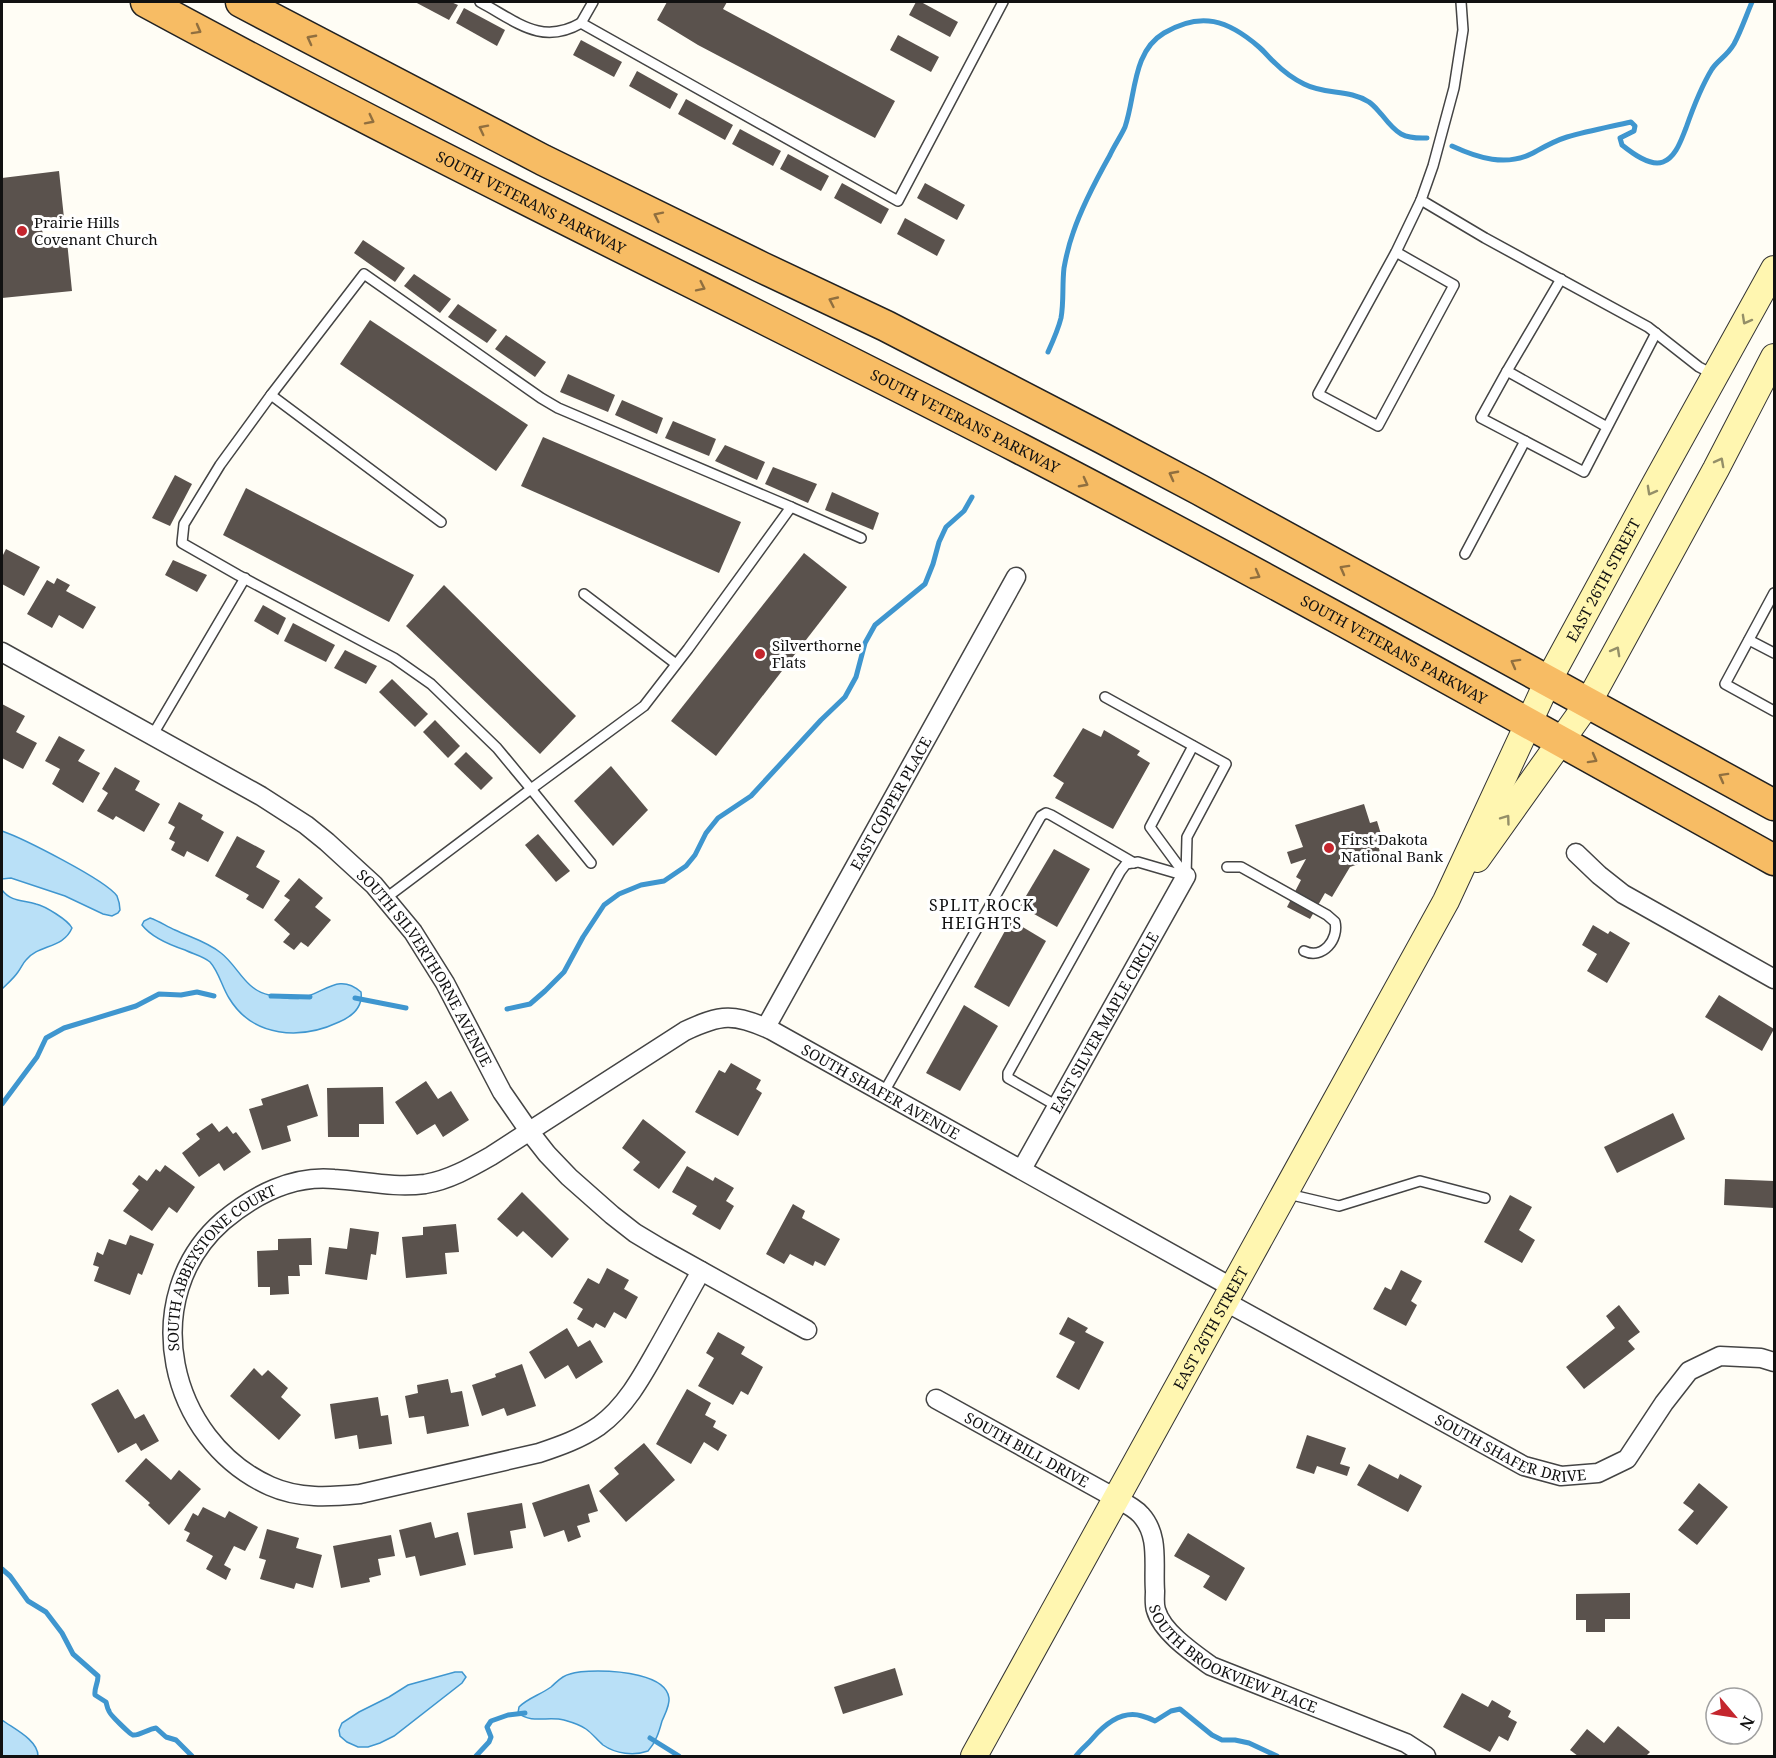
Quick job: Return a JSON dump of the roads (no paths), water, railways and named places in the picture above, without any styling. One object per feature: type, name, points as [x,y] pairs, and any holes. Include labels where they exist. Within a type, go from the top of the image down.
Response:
[{"type":"highway","name":"SOUTH VETERANS PARKWAY","points":[[146,2],[249,58],[525,200],[1030,454],[1528,723],[1774,860]]},
{"type":"highway","points":[[241,2],[543,160],[886,326],[1102,438],[1774,805]]},
{"type":"main road","name":"EAST 26TH STREET","points":[[974,1756],[1118,1499],[1446,901],[1548,681],[1774,269]]},
{"type":"main road","name":"EAST 26TH STREET","points":[[1446,901],[1588,703],[1716,469],[1774,357]]},
{"type":"street","name":"EAST COPPER PLACE","points":[[766,1027],[1016,577]]},
{"type":"street","name":"SOUTH SILVERTHORNE AVENUE","points":[[2,652],[261,796],[306,825],[350,861],[386,898],[413,932],[430,958],[502,1092],[529,1131],[569,1177],[612,1215],[660,1248],[807,1330]]},
{"type":"street","points":[[1576,853],[1623,894],[1774,979]]},
{"type":"street","name":"EAST SILVER MAPLE CIRCLE","points":[[1022,1169],[1186,876]]},
{"type":"street","name":"SOUTH SHAFER AVENUE","points":[[529,1131],[685,1031],[702,1023],[730,1017],[743,1018],[766,1027],[1022,1169],[1230,1295]]},
{"type":"street","name":"SOUTH ABBEYSTONE COURT","points":[[529,1131],[465,1171],[426,1184],[389,1185],[315,1178],[287,1184],[240,1208],[208,1236],[185,1274],[178,1296],[173,1340],[174,1360],[184,1398],[206,1435],[220,1450],[248,1474],[272,1487],[312,1496],[334,1496],[360,1494],[562,1445],[600,1425],[631,1393],[700,1271]]},
{"type":"street","name":"SOUTH SHAFER DRIVE","points":[[1230,1295],[1524,1466],[1561,1476],[1598,1473],[1627,1459],[1664,1403],[1689,1371],[1720,1356],[1761,1358],[1774,1362]]},
{"type":"street","name":"SOUTH BILL DRIVE","points":[[936,1399],[1118,1499]]},
{"type":"street","name":"SOUTH BROOKVIEW PLACE","points":[[1118,1499],[1139,1513],[1149,1526],[1154,1543],[1156,1610],[1168,1630],[1189,1650],[1211,1666],[1406,1743],[1426,1756]]},
{"type":"lane","points":[[480,2],[533,30],[547,33],[567,31],[581,23],[593,2]]},
{"type":"lane","points":[[581,23],[898,201],[1003,2]]},
{"type":"lane","points":[[1396,252],[1455,285],[1378,426],[1318,394],[1396,252],[1421,200],[1433,166],[1454,88],[1463,30],[1461,2]]},
{"type":"lane","points":[[1421,200],[1485,238],[1648,327],[1699,367],[1715,375]]},
{"type":"lane","points":[[591,863],[497,748],[431,684],[394,658],[182,543],[184,524],[220,465],[364,274],[558,408],[861,538]]},
{"type":"lane","points":[[1562,279],[1481,418],[1584,472],[1656,333]]},
{"type":"lane","points":[[1507,371],[1607,427]]},
{"type":"lane","points":[[271,395],[441,522]]},
{"type":"lane","points":[[1465,554],[1525,441]]},
{"type":"lane","points":[[386,898],[644,706],[791,507]]},
{"type":"lane","points":[[152,736],[244,578]]},
{"type":"lane","points":[[1774,593],[1725,684],[1774,711]]},
{"type":"lane","points":[[584,594],[676,664]]},
{"type":"lane","points":[[1749,640],[1774,653]]},
{"type":"lane","points":[[1105,697],[1226,764],[1187,837],[1186,876]]},
{"type":"lane","points":[[1186,876],[1150,827],[1192,746]]},
{"type":"lane","points":[[884,1092],[1041,816],[1046,813],[1051,815],[1134,862]]},
{"type":"lane","points":[[1057,1106],[1015,1083],[1008,1078],[1008,1073],[1120,872],[1126,864],[1138,862],[1186,876]]},
{"type":"lane","points":[[1227,867],[1241,867],[1328,915],[1335,922],[1336,932],[1328,947],[1323,951],[1310,954],[1304,951]]},
{"type":"lane","points":[[1286,1194],[1339,1206],[1420,1181],[1485,1197]]},
{"type":"water","points":[[2,831],[63,860],[110,889],[117,896],[120,910],[118,913],[112,916],[103,914],[65,896],[11,878],[2,879]]},
{"type":"water","points":[[2,890],[13,899],[50,910],[72,928],[63,940],[31,955],[2,989]]},
{"type":"water","points":[[150,918],[216,949],[227,958],[248,983],[261,992],[297,999],[331,986],[345,984],[361,992],[359,1007],[344,1020],[324,1028],[294,1033],[264,1028],[239,1011],[229,998],[210,962],[162,941],[146,930],[142,925]]},
{"type":"water","points":[[587,1671],[616,1672],[650,1679],[666,1690],[669,1698],[668,1707],[657,1737],[648,1751],[619,1752],[603,1745],[575,1723],[558,1719],[534,1719],[518,1713],[519,1707],[547,1690],[564,1676]]},
{"type":"water","points":[[462,1672],[466,1677],[462,1683],[394,1736],[368,1747],[358,1747],[340,1736],[339,1730],[342,1723],[359,1712],[408,1685]]},
{"type":"water","points":[[2,1720],[30,1740],[38,1756],[2,1756]]},
{"type":"waterway","points":[[1452,146],[1482,157],[1513,160],[1567,137],[1631,122],[1635,126],[1634,131],[1620,138],[1622,145],[1653,163],[1668,160],[1678,148],[1704,83],[1714,66],[1734,44],[1752,2]]},
{"type":"waterway","points":[[1048,352],[1061,318],[1064,268],[1077,223],[1125,127],[1140,63],[1146,51],[1164,33],[1190,22],[1214,22],[1225,25],[1248,38],[1300,82],[1320,90],[1345,93],[1361,98],[1373,105],[1401,134],[1412,138],[1427,138]]},
{"type":"waterway","points":[[507,1009],[530,1004],[564,972],[604,905],[619,894],[641,885],[664,881],[686,866],[718,818],[751,796],[845,697],[856,677],[865,643],[875,625],[925,584],[946,527],[964,511],[972,497]]},
{"type":"waterway","points":[[2,1104],[37,1057],[46,1038],[64,1028],[136,1006],[159,994],[181,995],[197,992],[214,996]]},
{"type":"waterway","points":[[271,996],[310,997]]},
{"type":"waterway","points":[[355,998],[406,1008]]},
{"type":"waterway","points":[[2,1569],[28,1601],[46,1612],[62,1633],[73,1654],[98,1676],[95,1695],[106,1702],[110,1713],[120,1724],[133,1735],[156,1728],[166,1737],[176,1740],[192,1756]]},
{"type":"waterway","points":[[1076,1756],[1114,1720],[1127,1715],[1135,1715],[1155,1721],[1171,1711],[1180,1709],[1212,1735],[1222,1740],[1249,1743],[1277,1756]]},
{"type":"waterway","points":[[476,1756],[489,1742],[491,1737],[487,1727],[491,1721],[508,1715],[525,1713]]},
{"type":"waterway","points":[[650,1738],[679,1756]]},
{"type":"place","name":"Prairie Hills Covenant Church","points":[[22,231]]},
{"type":"place","name":"Silverthorne Flats","points":[[760,654]]},
{"type":"place","name":"First Dakota National Bank","points":[[1329,848]]},
{"type":"district","name":"SPLIT ROCK HEIGHTS","points":[[982,914]]}]
